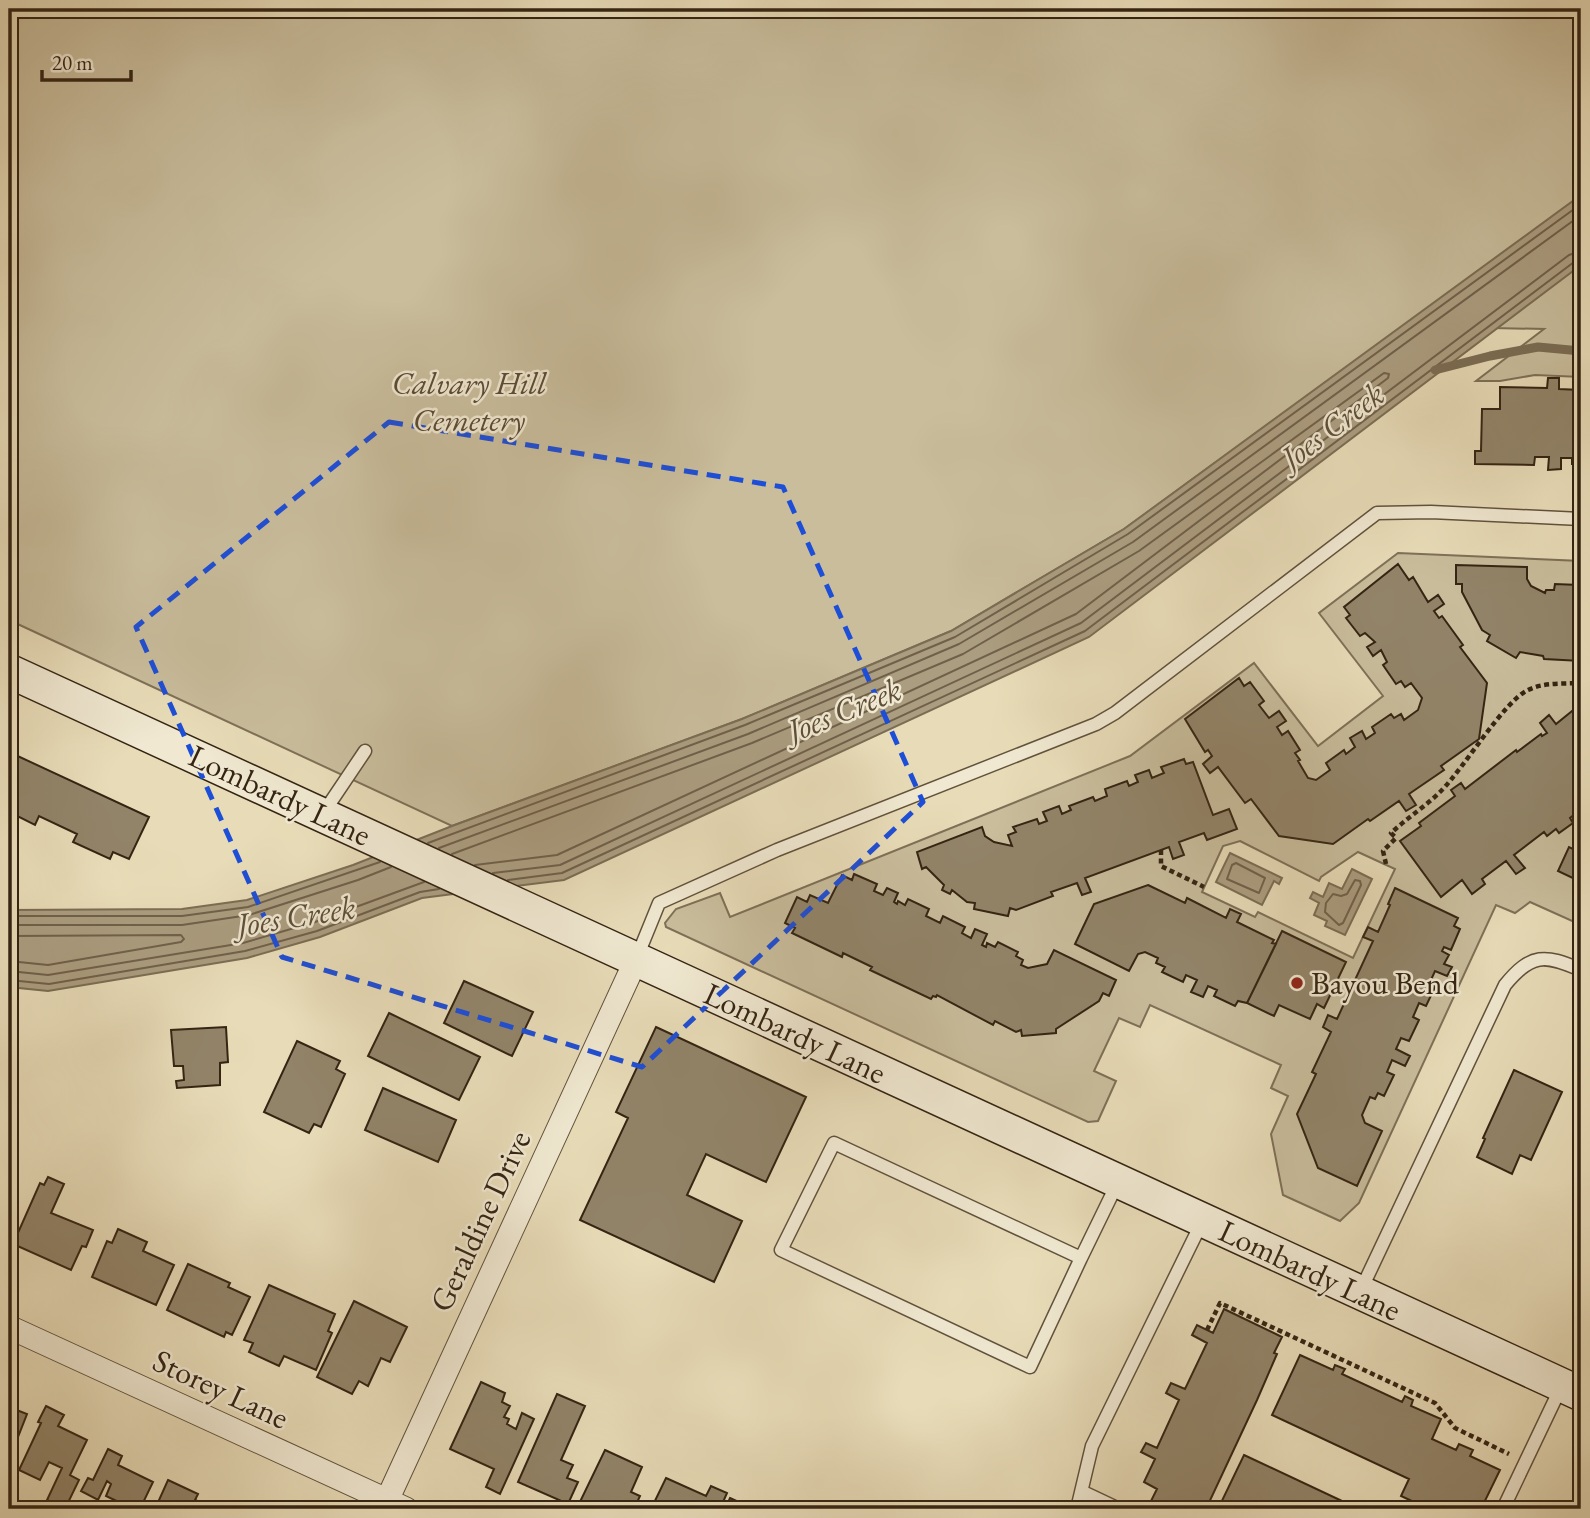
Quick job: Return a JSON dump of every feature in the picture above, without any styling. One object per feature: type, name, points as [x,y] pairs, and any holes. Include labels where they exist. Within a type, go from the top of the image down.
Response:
[{"type":"main road","name":"Lombardy Lane","points":[[9,671],[1572,1389]]},
{"type":"street","name":"Geraldine Drive","points":[[392,1506],[636,960]]},
{"type":"street","name":"Storey Lane","points":[[9,1327],[392,1506]]},
{"type":"lane","points":[[636,960],[659,903],[777,850],[1096,724],[1149,688],[1377,513],[1431,512],[1581,519]]},
{"type":"lane","points":[[332,819],[365,751]]},
{"type":"lane","points":[[1360,1293],[1505,985],[1519,968],[1540,958],[1564,962],[1581,970]]},
{"type":"lane","points":[[1081,1258],[834,1143],[781,1250],[1030,1367],[1118,1182]]},
{"type":"lane","points":[[1077,1509],[1092,1446],[1203,1220]]},
{"type":"lane","points":[[1503,1509],[1525,1462],[1572,1389]]},
{"type":"lane","points":[[1083,1492],[1119,1509]]},
{"type":"path","points":[[1385,864],[1383,851],[1396,838],[1391,833],[1439,793],[1518,697],[1526,690],[1541,685],[1581,683]]},
{"type":"path","points":[[1161,850],[1161,866],[1204,887]]},
{"type":"path","points":[[1207,1330],[1220,1303],[1435,1404],[1455,1428],[1525,1462]]},
{"type":"highlighted area","points":[[389,422],[783,487],[923,802],[642,1067],[282,957],[136,627]]},
{"type":"green space","name":"Calvary Hill Cemetery","points":[[9,9],[1581,9],[1581,377],[1535,375],[1500,381],[1476,381],[1544,329],[1491,328],[1442,298],[1124,529],[951,631],[742,719],[452,826],[9,620]]},
{"type":"green space","points":[[1398,553],[1581,561],[1581,925],[1530,902],[1515,913],[1496,905],[1359,1203],[1340,1221],[1283,1195],[1271,1134],[1288,1096],[1271,1088],[1281,1065],[1150,1005],[1140,1027],[1119,1018],[1094,1071],[1116,1081],[1098,1121],[1088,1122],[666,927],[665,923],[676,909],[720,893],[730,917],[1130,756],[1254,663],[1318,746],[1383,696],[1319,613]],"holes":[[[1240,841],[1319,881],[1358,852],[1395,869],[1353,958],[1258,912],[1255,917],[1202,892],[1223,846]]]},
{"type":"water","name":"Joes Creek","points":[[1581,195],[1581,265],[1089,637],[564,880],[422,898],[320,937],[247,958],[48,991],[9,987],[9,910],[182,909],[247,900],[353,865],[742,719],[951,631],[1124,529]]},
{"type":"water","points":[[1230,853],[1282,878],[1279,884],[1274,881],[1262,905],[1216,882]]},
{"type":"water","points":[[1352,869],[1372,879],[1345,935],[1325,926],[1327,921],[1314,915],[1319,903],[1310,898],[1313,892],[1323,897],[1329,883],[1342,889]]},
{"type":"building","points":[[1548,378],[1559,378],[1559,389],[1581,390],[1581,464],[1572,464],[1572,458],[1561,458],[1561,469],[1548,470],[1549,457],[1535,457],[1534,465],[1475,464],[1475,451],[1481,451],[1482,409],[1500,409],[1500,387],[1547,388]]},
{"type":"building","points":[[1398,564],[1409,580],[1413,577],[1428,602],[1438,595],[1444,604],[1434,611],[1439,618],[1442,616],[1463,645],[1460,647],[1487,683],[1479,739],[1441,766],[1444,770],[1409,794],[1416,805],[1406,811],[1399,801],[1333,844],[1279,836],[1251,799],[1245,803],[1218,767],[1210,773],[1203,764],[1212,756],[1208,750],[1205,752],[1185,719],[1239,678],[1244,686],[1250,682],[1264,701],[1259,705],[1269,718],[1279,711],[1286,721],[1277,727],[1282,735],[1288,731],[1300,750],[1295,753],[1300,760],[1298,761],[1308,778],[1316,780],[1330,770],[1326,763],[1344,750],[1346,754],[1355,747],[1350,738],[1362,731],[1366,739],[1375,733],[1372,727],[1391,714],[1394,718],[1401,714],[1404,720],[1418,710],[1422,698],[1411,683],[1405,687],[1401,681],[1396,684],[1383,665],[1387,662],[1381,650],[1373,656],[1367,647],[1375,642],[1365,633],[1360,636],[1346,618],[1350,615],[1344,607]]},
{"type":"building","points":[[1456,565],[1527,567],[1527,579],[1531,586],[1545,593],[1546,590],[1554,590],[1555,584],[1579,585],[1581,661],[1544,659],[1543,656],[1520,652],[1516,658],[1487,641],[1490,635],[1482,630],[1462,592],[1462,584],[1456,584]]},
{"type":"building","points":[[1581,699],[1581,809],[1570,818],[1573,823],[1559,833],[1556,829],[1547,836],[1544,832],[1514,855],[1525,868],[1516,874],[1506,861],[1482,879],[1485,884],[1472,894],[1462,880],[1441,897],[1400,841],[1455,796],[1451,790],[1461,783],[1465,789],[1516,750],[1517,752],[1541,734],[1542,736],[1547,733],[1540,723],[1549,715],[1556,724],[1577,707],[1574,704]]},
{"type":"building","points":[[9,752],[149,817],[129,859],[113,852],[110,859],[73,842],[77,834],[39,816],[35,825],[9,812]]},
{"type":"building","points":[[1184,759],[1186,764],[1193,762],[1213,815],[1229,809],[1237,829],[1207,840],[1204,833],[1179,842],[1184,855],[1173,859],[1169,847],[1085,878],[1091,892],[1082,895],[1077,883],[1051,892],[1053,896],[1016,910],[1010,908],[1008,916],[974,909],[975,903],[967,902],[952,890],[950,894],[942,890],[944,885],[926,867],[922,869],[917,852],[982,827],[985,836],[994,842],[1012,846],[1008,835],[1016,832],[1013,827],[1037,819],[1039,824],[1047,821],[1043,812],[1059,806],[1062,814],[1071,810],[1069,806],[1093,797],[1095,801],[1107,796],[1105,789],[1127,781],[1129,786],[1138,782],[1135,775],[1149,770],[1152,778],[1164,773],[1161,767]]},
{"type":"building","points":[[1581,843],[1581,882],[1558,871],[1569,847],[1577,851]]},
{"type":"building","points":[[854,874],[877,884],[874,891],[883,895],[887,888],[898,893],[894,902],[897,904],[898,901],[905,905],[908,899],[929,909],[926,916],[940,923],[943,916],[965,927],[962,933],[971,938],[975,929],[987,934],[982,945],[986,947],[987,943],[995,947],[998,942],[1018,952],[1016,956],[1023,960],[1021,965],[1028,968],[1047,964],[1054,950],[1116,980],[1109,996],[1103,993],[1099,1001],[1056,1029],[1056,1033],[1022,1036],[1021,1030],[1016,1032],[995,1021],[993,1025],[937,995],[931,999],[870,970],[872,967],[843,953],[842,957],[792,933],[795,928],[785,923],[797,897],[807,902],[810,895],[828,903],[842,875],[852,880]]},
{"type":"building","points":[[1148,885],[1185,903],[1187,898],[1226,918],[1230,909],[1241,914],[1237,922],[1274,940],[1272,943],[1276,944],[1247,1003],[1238,1001],[1235,1006],[1214,996],[1217,990],[1208,986],[1203,997],[1191,992],[1197,980],[1186,975],[1183,982],[1162,972],[1165,967],[1156,963],[1158,958],[1145,952],[1138,954],[1129,971],[1075,944],[1094,904]]},
{"type":"building","points":[[1395,888],[1458,918],[1454,926],[1460,929],[1451,950],[1444,947],[1442,951],[1449,955],[1444,964],[1452,967],[1447,976],[1435,971],[1430,982],[1436,985],[1426,1006],[1419,1003],[1413,1017],[1419,1020],[1409,1041],[1401,1038],[1396,1049],[1410,1056],[1405,1066],[1392,1060],[1387,1072],[1394,1075],[1384,1096],[1378,1093],[1375,1099],[1370,1097],[1362,1115],[1365,1123],[1382,1131],[1357,1186],[1318,1168],[1297,1114],[1316,1074],[1312,1072],[1331,1032],[1323,1027],[1328,1015],[1337,1019],[1373,941],[1363,937],[1368,927],[1378,932]]},
{"type":"building","name":"Bayou Bend","points":[[1282,931],[1346,962],[1324,1008],[1317,1004],[1310,1019],[1279,1005],[1274,1016],[1247,1003]]},
{"type":"building","points":[[464,981],[533,1012],[512,1056],[444,1023]]},
{"type":"building","points":[[389,1013],[480,1057],[459,1100],[368,1056]]},
{"type":"building","points":[[226,1027],[228,1062],[220,1063],[220,1085],[177,1088],[176,1081],[184,1080],[183,1066],[174,1066],[171,1030]]},
{"type":"building","points":[[656,1027],[806,1097],[766,1182],[706,1154],[687,1195],[742,1221],[714,1282],[580,1220],[628,1118],[616,1112]]},
{"type":"building","points":[[297,1041],[340,1061],[336,1069],[345,1074],[321,1127],[314,1124],[309,1133],[264,1112]]},
{"type":"building","points":[[1514,1070],[1562,1092],[1531,1160],[1520,1155],[1512,1174],[1477,1157]]},
{"type":"building","points":[[383,1088],[456,1120],[438,1162],[365,1130]]},
{"type":"building","points":[[48,1177],[64,1184],[51,1213],[93,1230],[71,1270],[13,1244],[40,1183],[44,1185]]},
{"type":"building","points":[[118,1229],[147,1242],[143,1251],[174,1265],[156,1305],[92,1277],[107,1241],[112,1243]]},
{"type":"building","points":[[188,1264],[230,1283],[228,1287],[250,1297],[232,1335],[226,1332],[224,1337],[167,1310]]},
{"type":"building","points":[[269,1285],[335,1314],[328,1331],[332,1333],[316,1370],[284,1356],[279,1366],[249,1352],[253,1343],[244,1340]]},
{"type":"building","points":[[354,1301],[407,1327],[390,1362],[381,1358],[368,1386],[359,1381],[352,1394],[317,1377]]},
{"type":"building","points":[[1224,1309],[1282,1337],[1257,1400],[1206,1509],[1169,1509],[1151,1501],[1157,1489],[1144,1482],[1155,1459],[1141,1452],[1146,1443],[1157,1448],[1179,1400],[1166,1393],[1171,1383],[1185,1389],[1207,1343],[1192,1335],[1197,1325],[1213,1333]]},
{"type":"building","points":[[1300,1355],[1333,1370],[1335,1365],[1345,1369],[1342,1374],[1402,1402],[1405,1396],[1413,1400],[1411,1406],[1441,1419],[1432,1439],[1456,1450],[1459,1444],[1473,1450],[1470,1456],[1500,1470],[1481,1509],[1429,1509],[1401,1496],[1409,1479],[1272,1415]]},
{"type":"building","points":[[481,1382],[505,1393],[502,1402],[510,1406],[504,1417],[509,1419],[507,1424],[516,1429],[522,1413],[534,1419],[500,1494],[486,1487],[494,1469],[450,1449]]},
{"type":"building","points":[[557,1394],[585,1406],[561,1460],[573,1465],[567,1478],[578,1482],[568,1504],[518,1482]]},
{"type":"building","points":[[46,1406],[64,1415],[58,1426],[87,1440],[70,1475],[79,1480],[65,1509],[47,1500],[62,1468],[49,1462],[40,1480],[19,1470]]},
{"type":"building","points":[[9,1407],[27,1414],[9,1460]]},
{"type":"building","points":[[108,1449],[122,1456],[118,1465],[153,1482],[140,1509],[123,1509],[125,1505],[106,1496],[111,1484],[107,1481],[98,1500],[81,1491],[88,1478],[93,1480]]},
{"type":"building","points":[[605,1450],[642,1467],[631,1492],[640,1496],[634,1509],[577,1508]]},
{"type":"building","points":[[1244,1455],[1359,1509],[1218,1509]]},
{"type":"building","points":[[666,1478],[706,1496],[711,1486],[727,1493],[720,1509],[651,1509]]},
{"type":"building","points":[[168,1480],[198,1494],[195,1500],[216,1509],[155,1509]]},
{"type":"building","points":[[730,1498],[752,1508],[725,1509]]},
{"type":"waterway","points":[[1435,370],[1538,347],[1581,351]]},
{"type":"place","name":"Bayou Bend","points":[[1297,983]]}]
